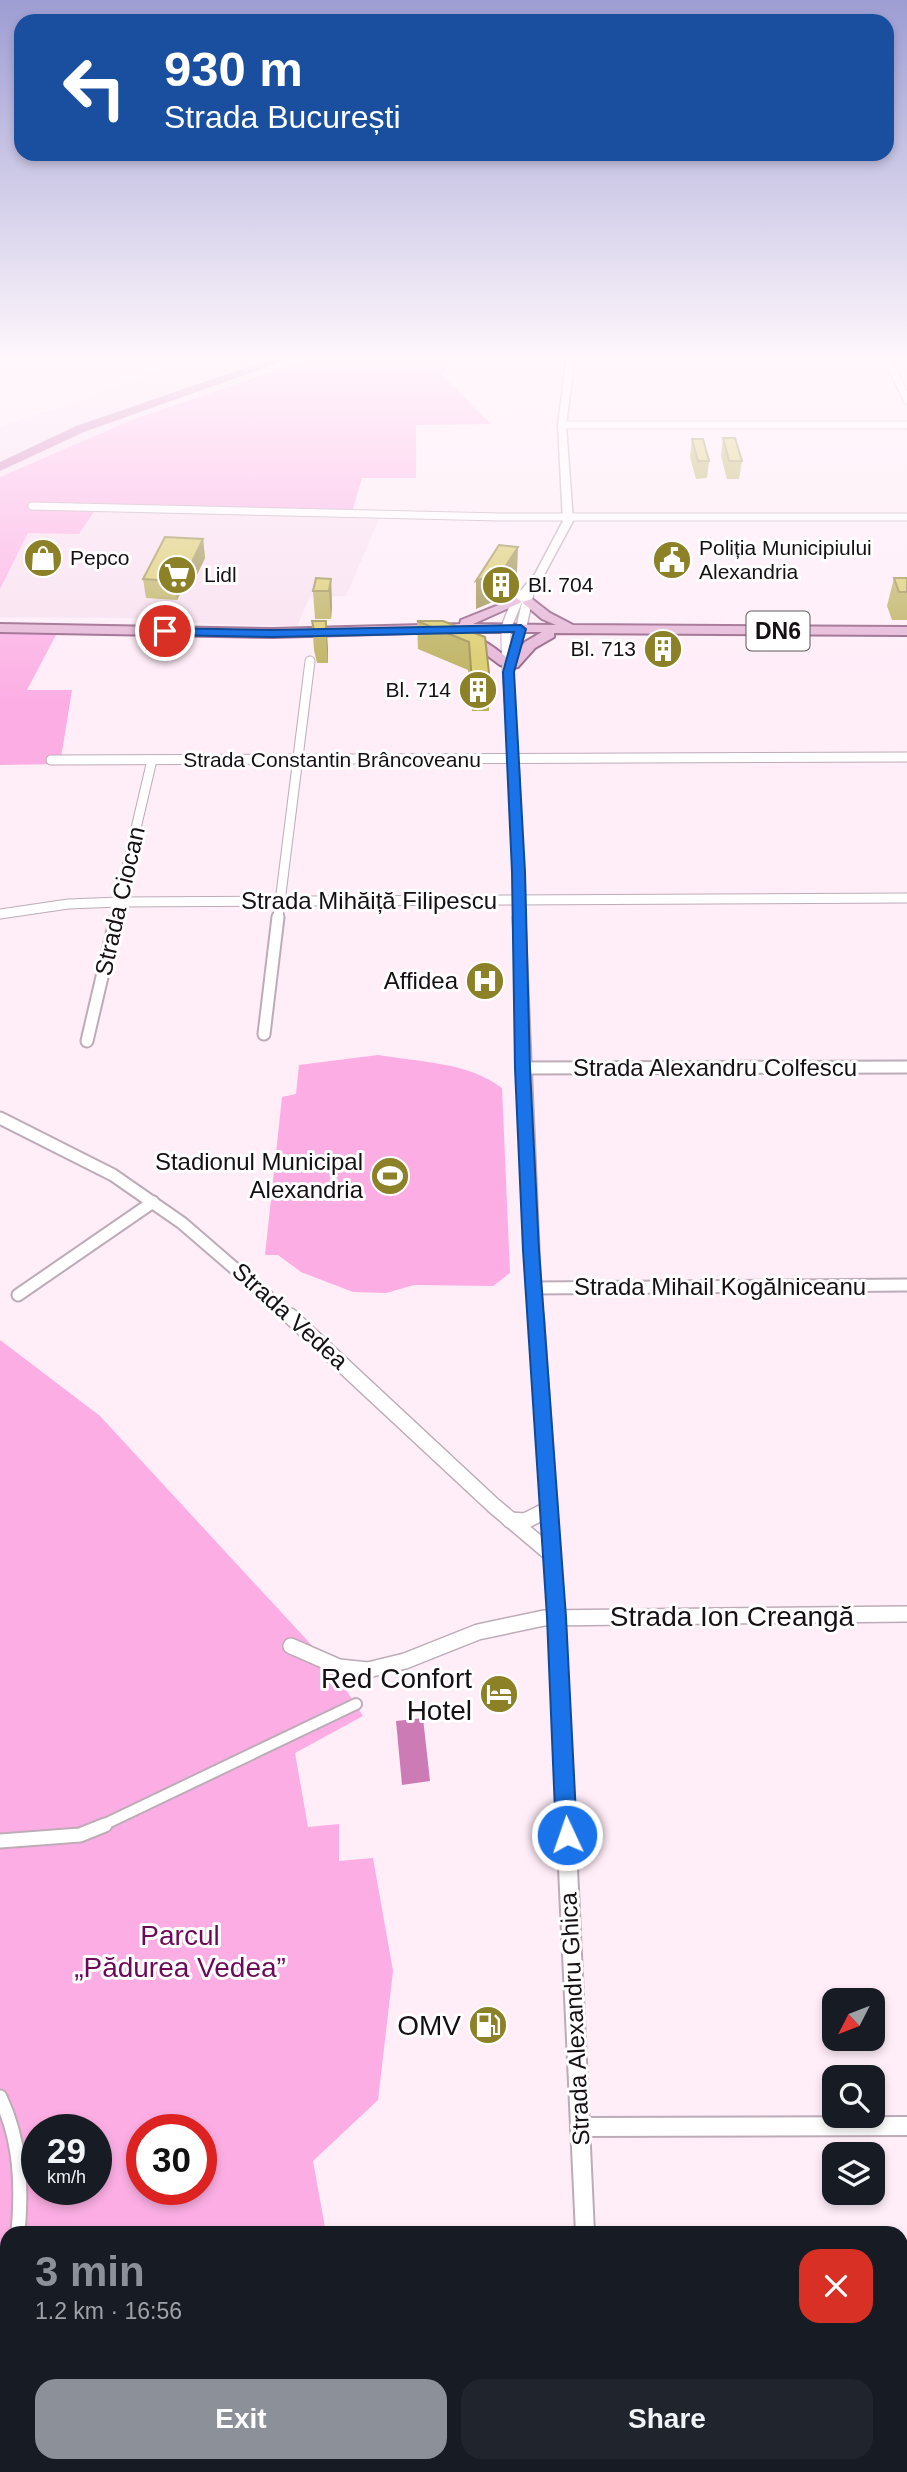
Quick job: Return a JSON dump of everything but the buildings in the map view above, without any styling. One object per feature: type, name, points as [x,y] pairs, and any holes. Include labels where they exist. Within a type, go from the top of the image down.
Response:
[{"type":"main road","points":[[448,631],[522,602],[555,620],[585,629]]},
{"type":"main road","name":"DN6","points":[[0,628],[273,634],[585,629],[907,631]]},
{"type":"main road","points":[[448,631],[476,642],[509,666],[530,645],[549,634]]},
{"type":"main road","name":"DN6","points":[[520,631],[549,634],[621,634],[649,631]]},
{"type":"street","points":[[565,471],[568,518]]},
{"type":"street","points":[[32,506],[568,518],[907,517]]},
{"type":"street","name":"Strada Alexandru Ghica","points":[[568,518],[505,631],[514,760],[523,1068],[534,1288],[557,1617],[584,2226]]},
{"type":"street","name":"Strada Alexandru Ghica","points":[[509,666],[520,631],[522,602]]},
{"type":"street","points":[[264,1034],[310,660]]},
{"type":"street","name":"Strada Constantin Brâncoveanu","points":[[51,761],[907,757]]},
{"type":"street","name":"Strada Ciocan","points":[[87,1041],[152,760]]},
{"type":"street","name":"Strada Mihăiță Filipescu","points":[[0,914],[68,904],[119,902],[907,898]]},
{"type":"street","name":"Strada Alexandru Colfescu","points":[[523,1068],[907,1067]]},
{"type":"street","name":"Strada Vedea","points":[[0,1118],[113,1175],[153,1202],[267,1295],[510,1520],[551,1554]]},
{"type":"street","points":[[18,1295],[153,1202]]},
{"type":"street","name":"Strada Mihail Kogălniceanu","points":[[534,1288],[907,1285]]},
{"type":"street","points":[[510,1520],[525,1521],[549,1509]]},
{"type":"street","name":"Strada Ion Creangă","points":[[291,1646],[330,1665],[359,1671],[373,1670],[527,1619],[907,1614]]},
{"type":"street","points":[[0,1841],[80,1835],[123,1817],[356,1704]]},
{"type":"street","points":[[0,2097],[18,2140],[22,2183],[19,2226]]},
{"type":"street","points":[[580,2127],[907,2126]]},
{"type":"shaded area","points":[[0,471],[13,471],[0,477]]},
{"type":"shaded area","points":[[31,509],[379,519],[346,596],[310,597],[297,626],[129,618],[0,617],[0,574]]},
{"type":"shaded area","points":[[423,1718],[430,1781],[402,1785],[396,1721]]},
{"type":"green space","points":[[13,471],[416,471],[416,478],[362,478],[352,512],[34,504],[28,508],[95,510],[79,534],[28,533],[0,589],[0,477]]},
{"type":"green space","points":[[0,633],[57,633],[27,690],[72,690],[60,764],[0,765]]},
{"type":"green space","name":"Stadionul Municipal Alexandria","points":[[378,1055],[459,1068],[489,1079],[502,1088],[510,1273],[493,1286],[414,1285],[386,1293],[353,1292],[301,1272],[278,1255],[265,1255],[282,1097],[296,1094],[299,1065]]},
{"type":"green space","name":"Parcul „Pădurea Vedea”","points":[[0,1340],[100,1416],[330,1665],[363,1716],[295,1753],[308,1827],[339,1824],[339,1861],[373,1858],[393,1971],[378,2100],[313,2161],[325,2226],[0,2226]]},
{"type":"place","name":"Pepco","points":[[43,558]]},
{"type":"place","name":"Poliția Municipiului Alexandria","points":[[672,560]]},
{"type":"place","name":"Lidl","points":[[177,575]]},
{"type":"place","name":"Bl. 704","points":[[501,585]]},
{"type":"place","name":"Bl. 713","points":[[663,649]]},
{"type":"place","name":"Bl. 714","points":[[478,690]]},
{"type":"place","name":"Affidea","points":[[485,981]]},
{"type":"place","name":"Stadionul Municipal Alexandria","points":[[390,1176]]},
{"type":"place","name":"Red Confort Hotel","points":[[499,1694]]},
{"type":"place","name":"OMV","points":[[488,2025]]},
{"type":"route","points":[[165,631],[273,634],[410,629],[521,629],[509,672],[519,872],[523,1068],[531,1250],[557,1617],[567,1835]]}]
